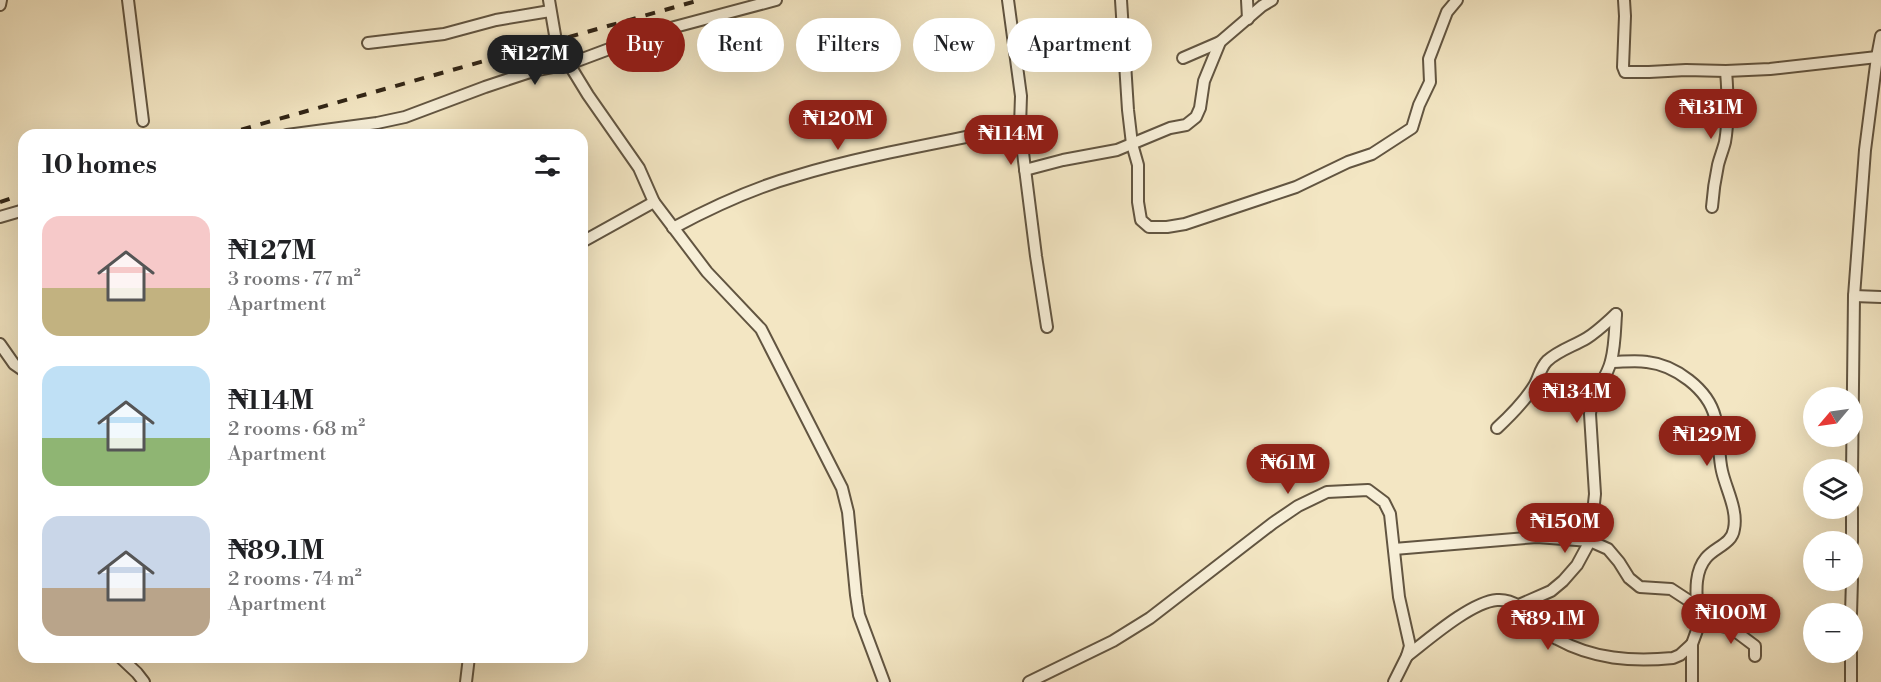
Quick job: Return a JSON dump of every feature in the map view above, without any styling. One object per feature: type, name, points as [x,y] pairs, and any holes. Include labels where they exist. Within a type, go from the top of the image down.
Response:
[{"type":"street","points":[[0,5],[1,0]]},
{"type":"street","points":[[128,0],[143,121]]},
{"type":"street","points":[[332,129],[405,117],[533,71],[569,64],[652,33],[776,0]]},
{"type":"street","points":[[1008,0],[1020,96],[1020,126],[1047,327]]},
{"type":"street","points":[[1121,0],[1132,144],[1138,165],[1138,202],[1141,219],[1149,227],[1185,224],[1296,187],[1348,162],[1372,154],[1412,128],[1419,105],[1430,82],[1429,59],[1447,12],[1457,0]]},
{"type":"street","points":[[1247,0],[1248,19]]},
{"type":"street","points":[[1183,58],[1220,42],[1272,0]]},
{"type":"street","points":[[1623,0],[1625,16],[1623,67],[1625,72],[1686,70],[1726,72],[1877,57]]},
{"type":"street","points":[[368,43],[444,34],[549,6],[556,41],[588,96],[639,168],[654,202],[673,228],[707,272],[761,329],[842,488],[848,512],[860,615],[884,682]]},
{"type":"street","points":[[1852,459],[1854,296],[1865,150],[1881,36]]},
{"type":"street","points":[[1026,170],[1063,160],[1117,150],[1170,128],[1186,125],[1196,117],[1200,108],[1204,81],[1220,42]]},
{"type":"street","points":[[1712,207],[1727,126],[1726,72]]},
{"type":"street","points":[[673,228],[708,210],[795,176],[1020,126]]},
{"type":"street","points":[[588,239],[654,202]]},
{"type":"street","points":[[0,217],[18,212]]},
{"type":"street","points":[[1854,296],[1881,297]]},
{"type":"street","points":[[1497,428],[1519,407],[1536,384],[1546,362],[1567,347],[1591,335],[1616,314],[1611,362],[1591,401],[1595,494],[1590,541],[1577,565],[1563,581],[1551,591],[1519,605]]},
{"type":"street","points":[[0,344],[18,367]]},
{"type":"street","points":[[1611,362],[1647,362],[1669,368],[1699,389],[1707,398],[1715,416],[1721,469],[1734,514],[1734,529],[1731,539],[1705,558],[1696,586],[1700,622],[1692,644],[1692,682]]},
{"type":"street","points":[[1029,682],[1113,641],[1150,618],[1298,506],[1327,492],[1368,490],[1384,502],[1390,514],[1399,597],[1410,646],[1394,679]]},
{"type":"street","points":[[1394,549],[1537,537],[1590,541],[1608,549],[1629,578],[1640,587],[1671,589],[1697,606]]},
{"type":"street","points":[[1407,656],[1478,606],[1495,600],[1508,600],[1519,605],[1554,638],[1574,648],[1603,657],[1621,660],[1673,658],[1692,644]]},
{"type":"street","points":[[1720,625],[1740,606]]},
{"type":"street","points":[[1700,622],[1731,628],[1755,646],[1755,656]]},
{"type":"street","points":[[126,663],[144,682]]},
{"type":"street","points":[[466,682],[468,663]]},
{"type":"street","points":[[1851,663],[1851,682]]},
{"type":"railway","points":[[243,129],[700,0]]},
{"type":"railway","points":[[0,202],[18,196]]}]
